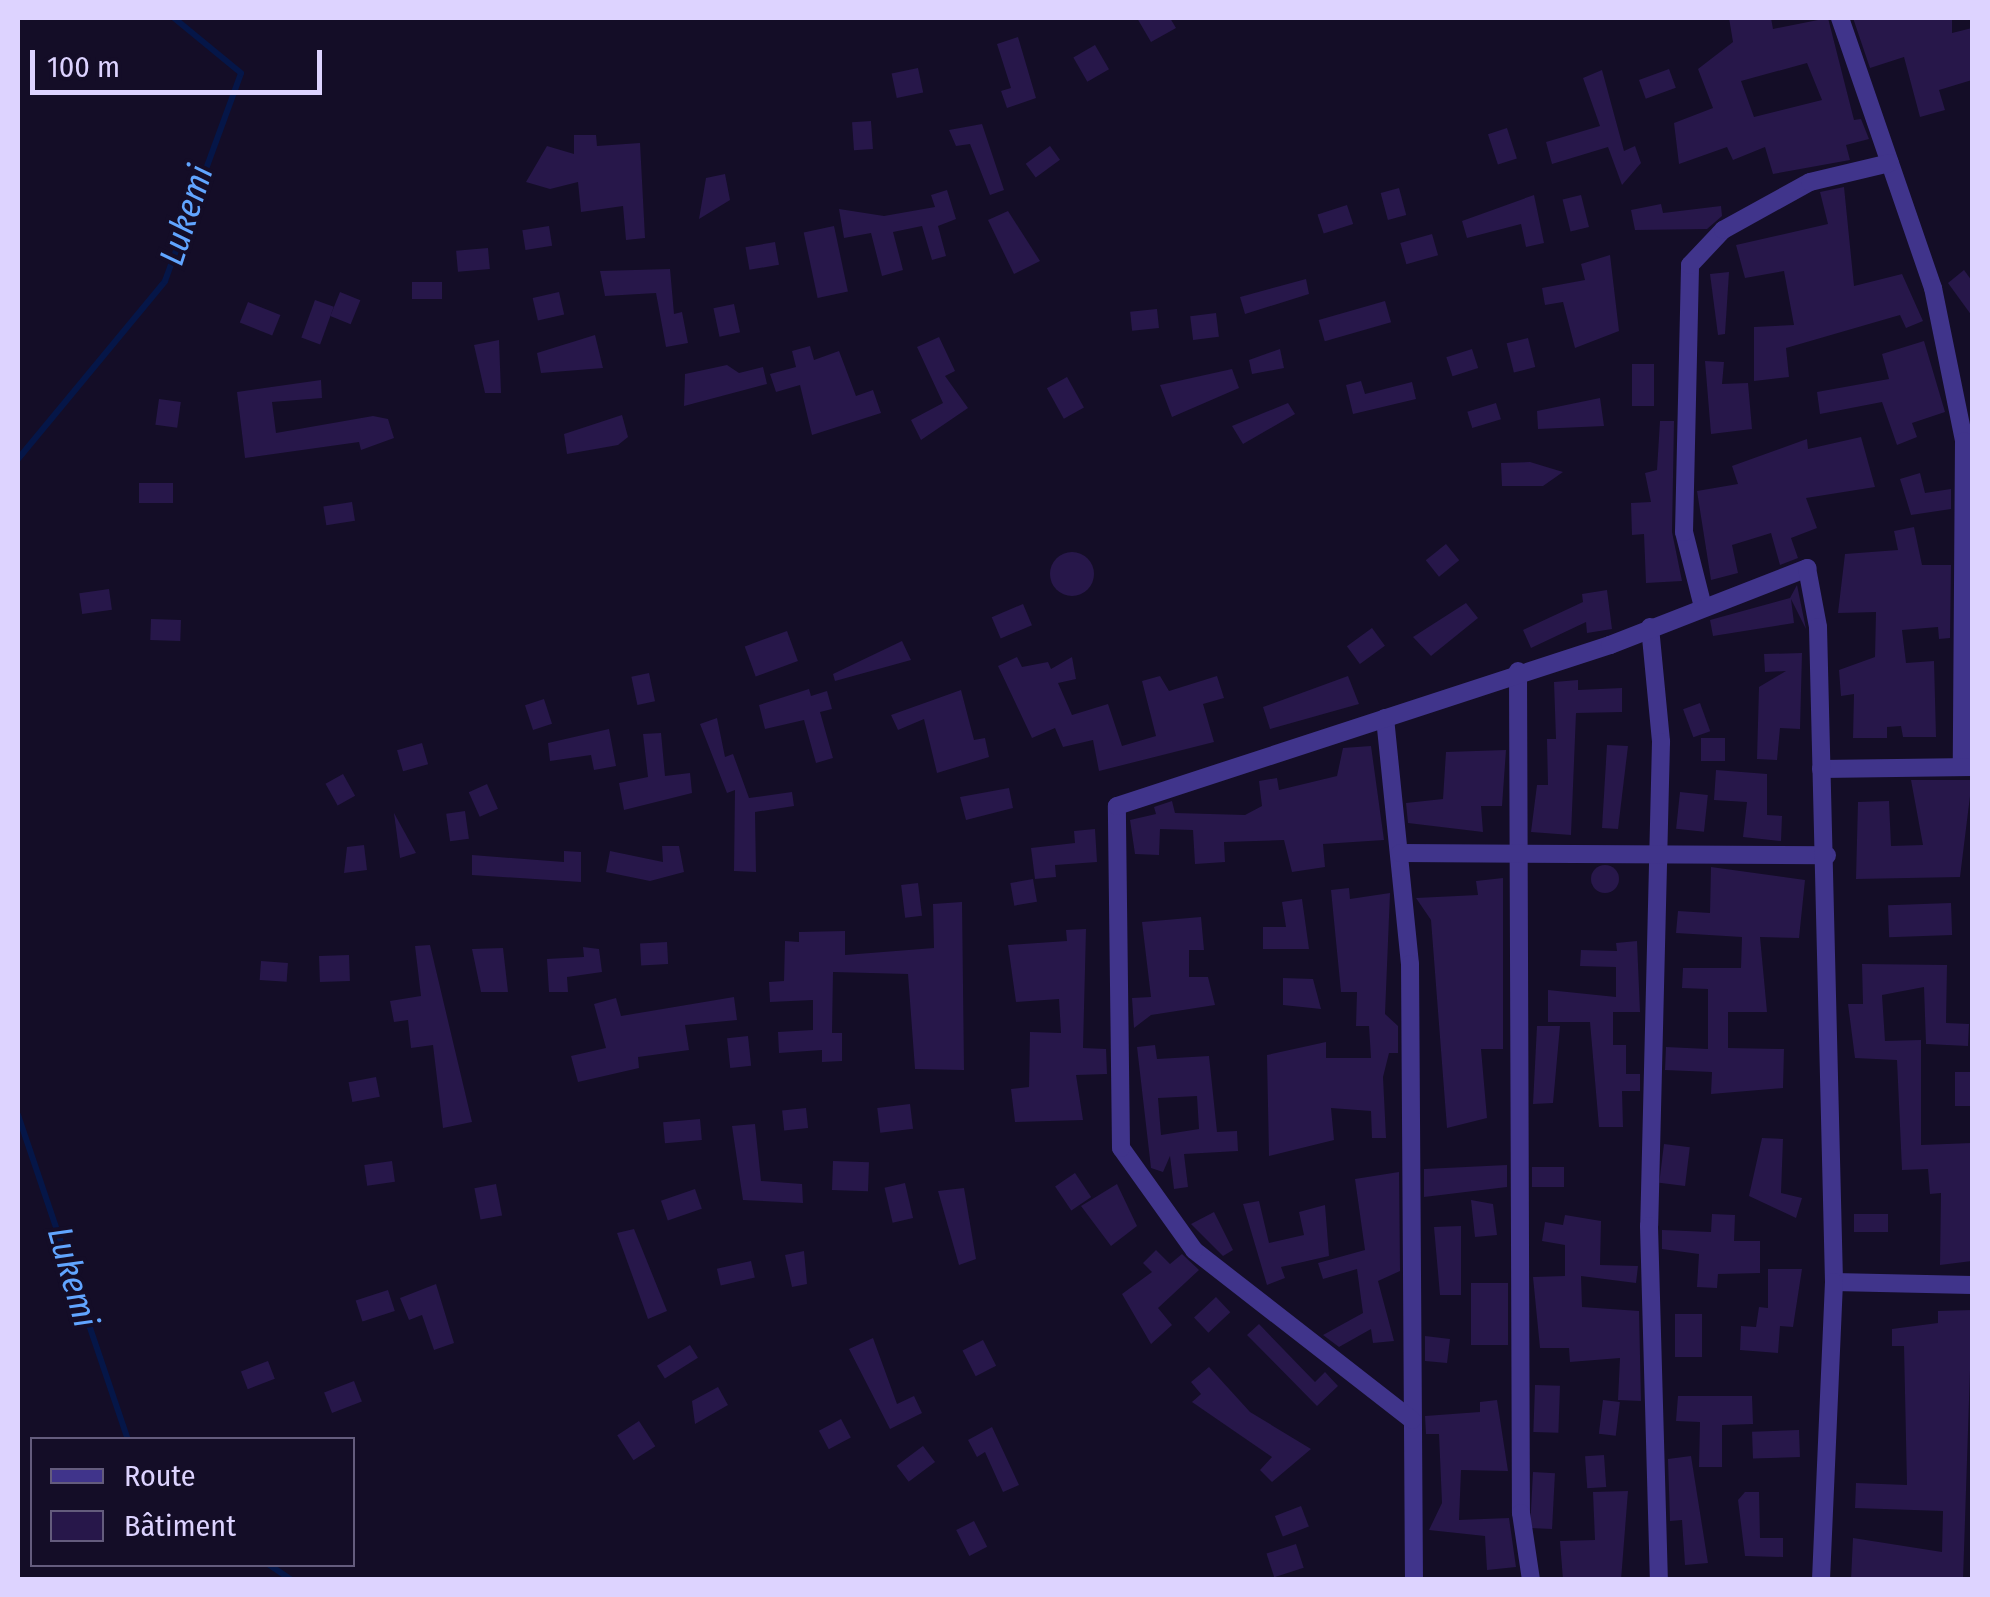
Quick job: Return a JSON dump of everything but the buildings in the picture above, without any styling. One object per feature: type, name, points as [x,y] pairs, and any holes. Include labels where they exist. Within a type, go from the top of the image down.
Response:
[{"type":"street","points":[[1821,769],[1967,767],[1969,506],[1964,441],[1932,288],[1840,18]]},
{"type":"street","points":[[1702,603],[1684,532],[1690,264],[1724,230],[1810,182],[1890,163]]},
{"type":"street","points":[[1412,1420],[1194,1250],[1121,1148],[1114,1101],[1126,996],[1118,806],[1650,627],[1702,603],[1807,568],[1818,627],[1827,856],[1834,1282],[1822,1580]]},
{"type":"street","points":[[1650,627],[1662,742],[1649,1226],[1659,1580]]},
{"type":"street","points":[[1518,671],[1522,851],[1521,1514],[1531,1580]]},
{"type":"street","points":[[1386,718],[1410,964],[1414,1580]]},
{"type":"street","points":[[1400,854],[1657,850],[1827,856]]},
{"type":"street","points":[[1834,1282],[1972,1285]]},
{"type":"waterway","name":"Lukemi","points":[[18,459],[165,281],[241,73],[174,18]]},
{"type":"waterway","name":"Lukemi","points":[[18,1115],[127,1437]]},
{"type":"waterway","name":"Lukemi","points":[[272,1567],[292,1580]]}]
